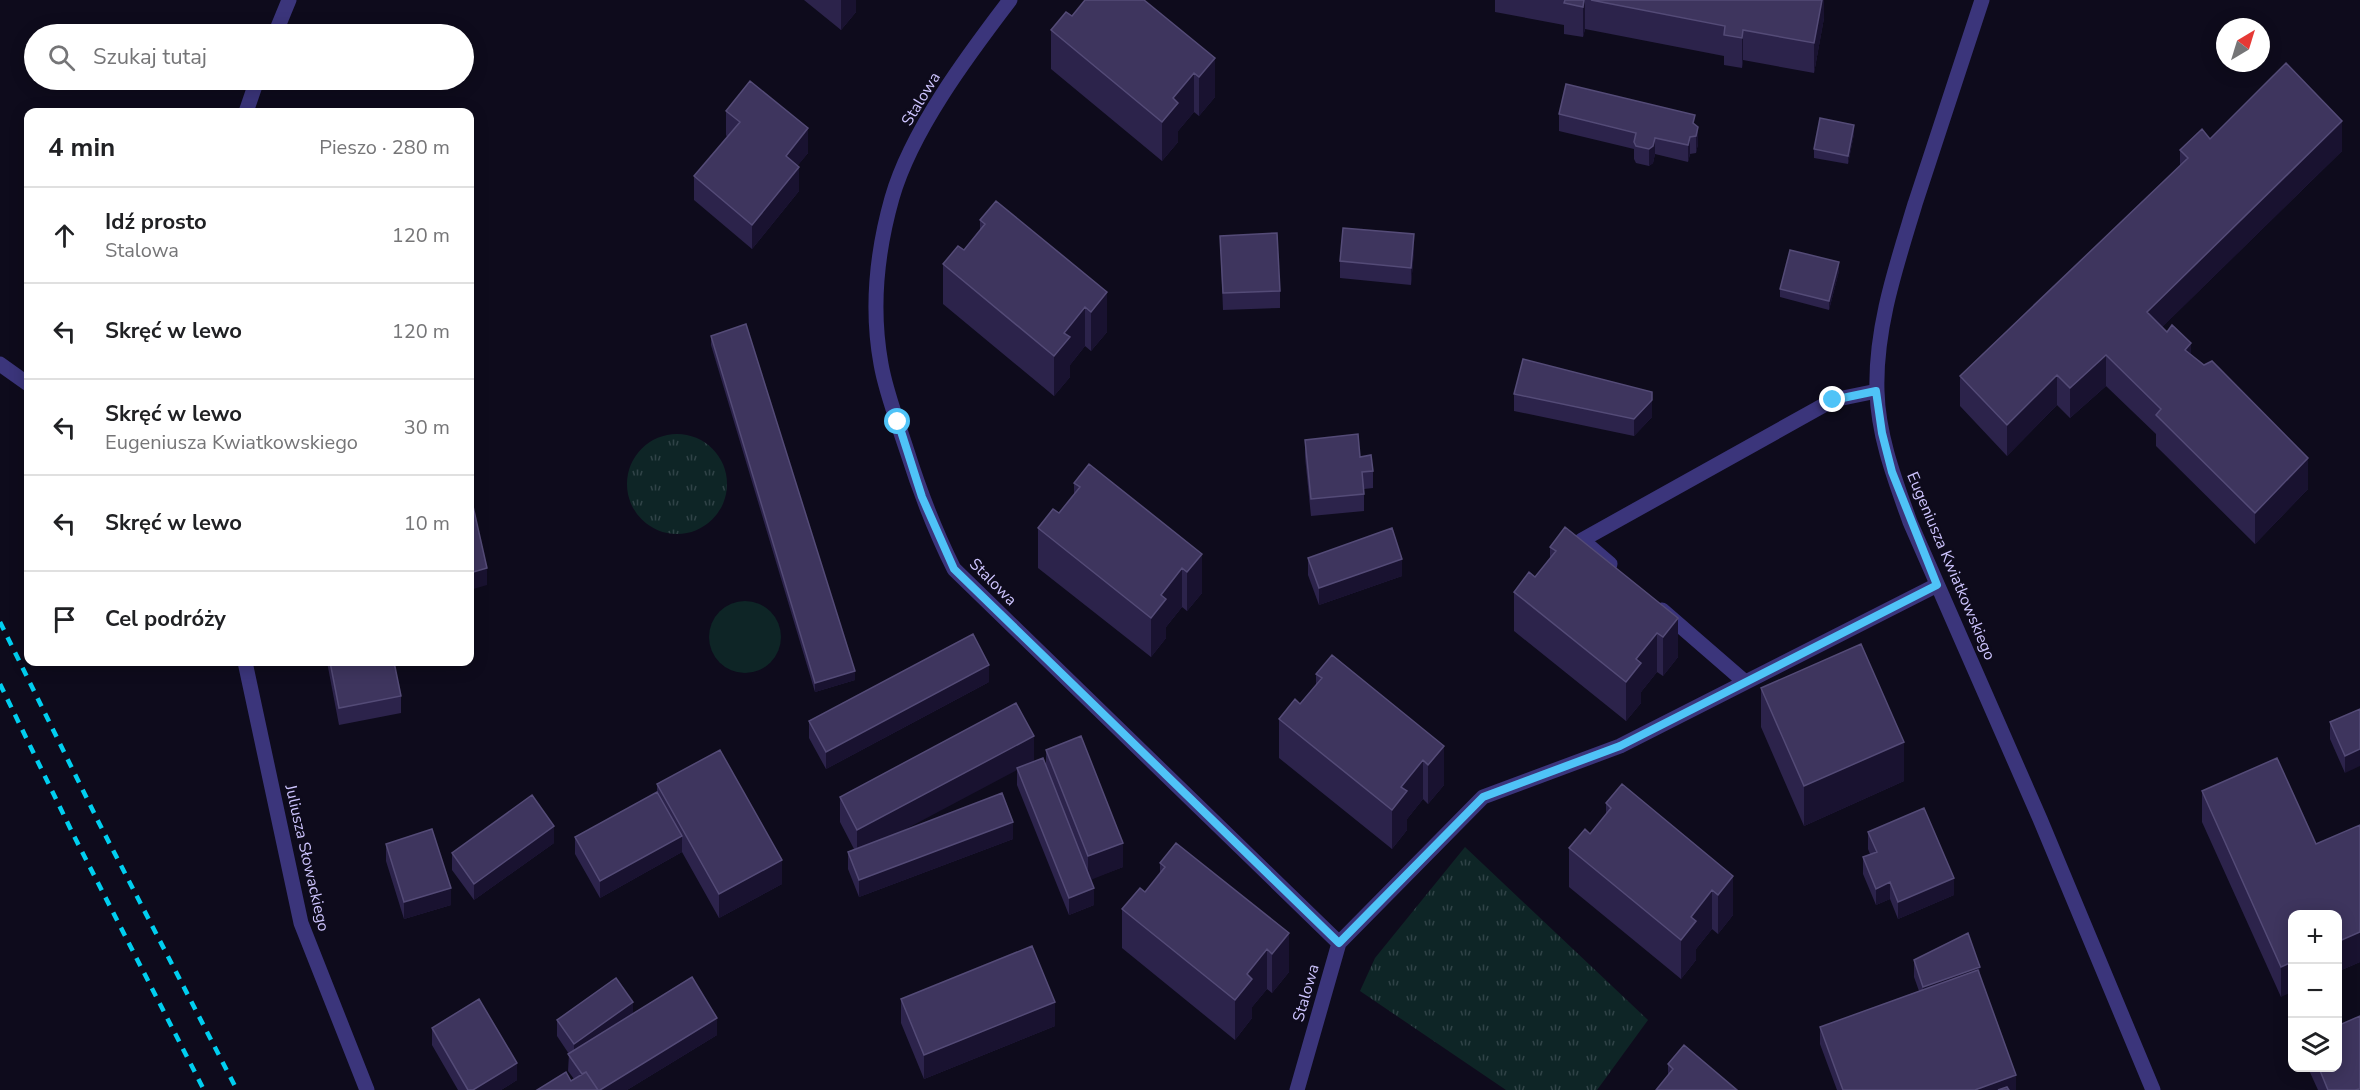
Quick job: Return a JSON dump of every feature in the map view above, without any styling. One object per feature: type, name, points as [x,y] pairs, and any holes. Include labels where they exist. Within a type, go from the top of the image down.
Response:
[{"type":"street","points":[[279,24],[289,0]]},
{"type":"street","name":"Stalowa","points":[[1010,0],[966,58],[914,146],[892,197],[881,245],[876,313],[881,365],[922,497],[954,569],[1339,943],[1297,1090]]},
{"type":"street","name":"Eugeniusza Kwiatkowskiego","points":[[1982,0],[1897,264],[1884,318],[1876,391],[1882,433],[1892,472],[1937,585],[2040,819],[2153,1090]]},
{"type":"street","points":[[247,108],[254,90]]},
{"type":"street","points":[[0,364],[24,381]]},
{"type":"street","points":[[1625,577],[1582,540],[1833,400],[1876,391]]},
{"type":"street","points":[[1339,943],[1483,797],[1620,746],[1937,585]]},
{"type":"street","points":[[1651,600],[1745,682]]},
{"type":"street","name":"Juliusza Słowackiego","points":[[245,666],[301,923],[367,1090]]},
{"type":"green space","points":[[677,434],[696,438],[712,449],[723,465],[727,484],[723,503],[712,519],[696,530],[677,534],[658,530],[642,519],[631,503],[627,484],[631,465],[642,449],[658,438]]},
{"type":"green space","points":[[745,601],[765,607],[775,617],[781,637],[775,657],[765,667],[745,673],[725,667],[715,657],[709,637],[715,617],[725,607]]},
{"type":"green space","points":[[1465,847],[1648,1020],[1597,1090],[1506,1090],[1360,991],[1375,958]]},
{"type":"building","points":[[1085,0],[1144,0],[1215,58],[1199,77],[1194,73],[1173,98],[1178,103],[1162,122],[1051,30],[1066,12],[1072,16]]},
{"type":"building","points":[[1565,0],[1584,0],[1583,7],[1564,3]]},
{"type":"building","points":[[1591,0],[1822,0],[1814,43],[1743,30],[1742,38],[1724,35],[1725,26]]},
{"type":"building","points":[[2286,63],[2342,121],[2147,312],[2167,332],[2172,325],[2191,343],[2185,350],[2204,365],[2212,361],[2308,458],[2255,513],[2156,415],[2161,409],[2106,355],[2070,388],[2057,375],[2007,425],[1960,376],[2188,158],[2180,150],[2202,129],[2210,139]]},
{"type":"building","points":[[750,81],[808,128],[786,156],[799,167],[752,225],[694,176],[740,122],[726,111]]},
{"type":"building","points":[[1566,84],[1695,115],[1693,123],[1698,127],[1696,136],[1690,137],[1688,145],[1655,138],[1653,146],[1649,149],[1636,146],[1634,142],[1636,133],[1559,114]]},
{"type":"building","points":[[1820,118],[1854,125],[1848,156],[1814,149]]},
{"type":"building","points":[[996,201],[1107,292],[1091,312],[1085,307],[1064,333],[1070,337],[1054,356],[943,264],[958,246],[964,250],[985,224],[980,220]]},
{"type":"building","points":[[1343,228],[1414,234],[1411,268],[1340,261]]},
{"type":"building","points":[[1277,233],[1280,291],[1223,293],[1220,236]]},
{"type":"building","points":[[1790,250],[1839,262],[1829,301],[1780,289]]},
{"type":"building","points":[[746,324],[855,671],[815,683],[711,336]]},
{"type":"building","points":[[1523,359],[1652,392],[1652,400],[1634,419],[1514,394]]},
{"type":"building","points":[[1358,434],[1360,457],[1371,455],[1373,471],[1362,472],[1364,494],[1311,499],[1305,440]]},
{"type":"building","points":[[1089,464],[1202,554],[1187,572],[1182,568],[1161,595],[1166,599],[1151,618],[1038,528],[1053,509],[1059,513],[1080,487],[1074,483]]},
{"type":"building","points":[[474,511],[487,568],[474,572]]},
{"type":"building","points":[[1565,527],[1678,618],[1663,637],[1657,633],[1636,659],[1641,663],[1626,682],[1514,592],[1529,572],[1535,577],[1556,551],[1550,547]]},
{"type":"building","points":[[1392,528],[1402,559],[1319,588],[1308,558]]},
{"type":"building","points":[[973,634],[989,665],[826,752],[809,721]]},
{"type":"building","points":[[1861,644],[1904,742],[1804,786],[1761,688]]},
{"type":"building","points":[[1332,655],[1444,746],[1428,765],[1423,760],[1401,787],[1407,791],[1392,810],[1279,719],[1295,699],[1300,704],[1322,678],[1316,674]]},
{"type":"building","points":[[331,666],[395,666],[401,696],[339,708]]},
{"type":"building","points":[[1016,703],[1034,736],[857,830],[840,797]]},
{"type":"building","points":[[2360,709],[2360,749],[2345,756],[2330,722]]},
{"type":"building","points":[[1081,736],[1123,843],[1088,856],[1046,750]]},
{"type":"building","points":[[720,750],[782,860],[719,894],[657,784]]},
{"type":"building","points":[[1043,758],[1094,888],[1069,898],[1017,768]]},
{"type":"building","points":[[2277,758],[2316,844],[2360,825],[2360,932],[2342,940],[2342,910],[2288,910],[2288,964],[2281,967],[2202,791]]},
{"type":"building","points":[[1622,784],[1733,876],[1718,895],[1712,890],[1691,917],[1696,921],[1681,940],[1569,848],[1585,829],[1590,834],[1611,808],[1606,803]]},
{"type":"building","points":[[657,792],[682,836],[600,881],[575,837]]},
{"type":"building","points":[[1002,793],[1013,822],[859,880],[848,852]]},
{"type":"building","points":[[532,795],[554,826],[474,884],[452,853]]},
{"type":"building","points":[[1924,808],[1954,878],[1898,902],[1890,882],[1876,889],[1863,857],[1877,852],[1868,832]]},
{"type":"building","points":[[432,829],[451,888],[404,902],[386,844]]},
{"type":"building","points":[[1176,843],[1289,933],[1272,954],[1267,949],[1247,974],[1252,979],[1235,1000],[1122,909],[1140,888],[1145,892],[1165,867],[1160,863]]},
{"type":"building","points":[[1968,933],[1980,967],[1923,987],[1914,960]]},
{"type":"building","points":[[1032,946],[1055,1002],[924,1055],[901,999]]},
{"type":"building","points":[[1978,970],[2016,1075],[1975,1090],[1843,1090],[1820,1027]]},
{"type":"building","points":[[692,977],[717,1018],[598,1090],[586,1072],[582,1074],[568,1054]]},
{"type":"building","points":[[616,978],[633,1002],[574,1044],[557,1020]]},
{"type":"building","points":[[479,999],[517,1063],[473,1090],[468,1090],[432,1028]]},
{"type":"building","points":[[2360,1016],[2360,1089],[2328,1090],[2321,1072],[2342,1072],[2342,1024]]},
{"type":"building","points":[[1684,1045],[1737,1090],[1656,1090],[1673,1069],[1668,1064]]},
{"type":"building","points":[[566,1072],[571,1081],[586,1072],[598,1090],[537,1090]]},
{"type":"railway","points":[[0,622],[99,823],[237,1090]]},
{"type":"railway","points":[[0,684],[74,836],[204,1090]]},
{"type":"route","points":[[898,422],[922,497],[954,569],[1339,943],[1483,797],[1620,746],[1937,585],[1892,472],[1882,433],[1876,391],[1833,400]]}]
